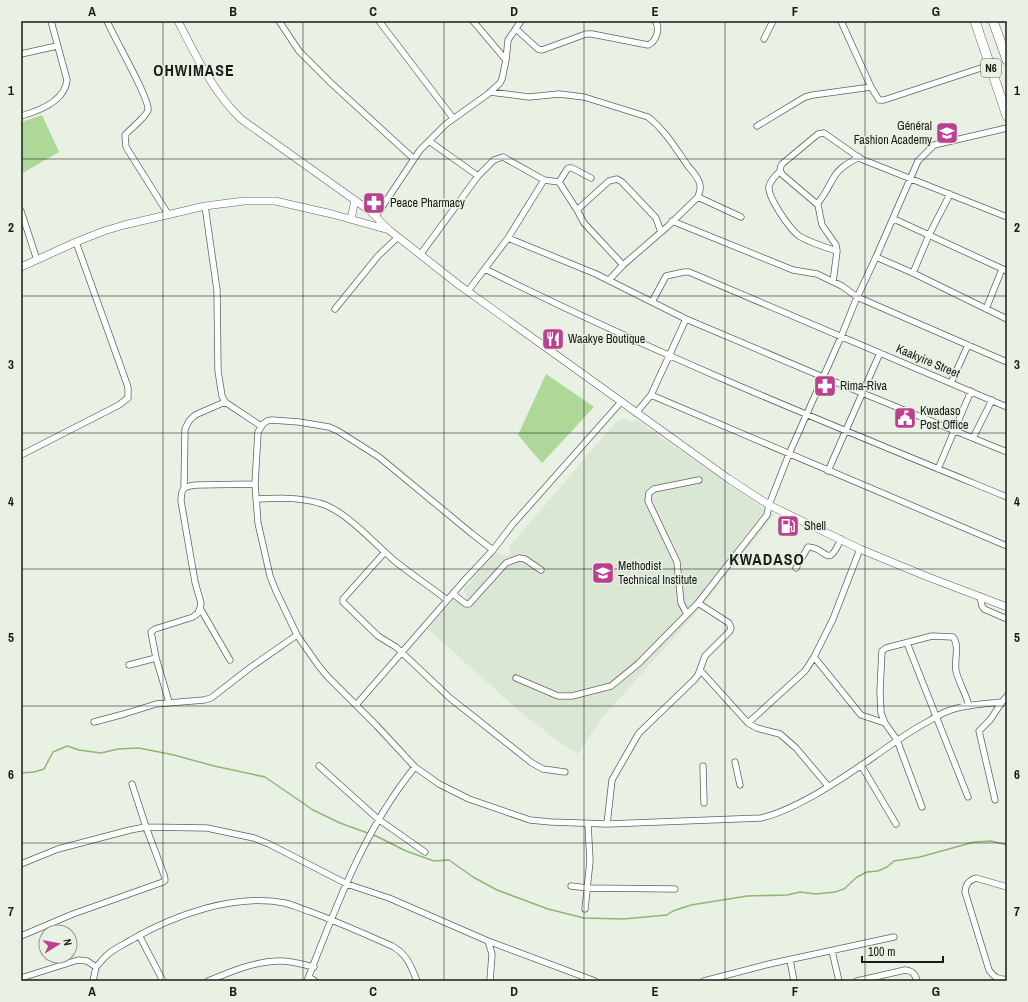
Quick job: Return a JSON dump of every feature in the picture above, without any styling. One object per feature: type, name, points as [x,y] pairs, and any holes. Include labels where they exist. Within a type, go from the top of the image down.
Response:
[{"type":"main road","name":"N6","points":[[975,21],[1007,116]]},
{"type":"main road","name":"N6","points":[[993,21],[1007,60]]},
{"type":"street","points":[[21,116],[50,104],[61,96],[66,87],[67,80],[51,21]]},
{"type":"street","points":[[107,21],[113,36],[136,77],[148,106],[148,112],[125,135],[126,147],[168,214]]},
{"type":"street","points":[[178,21],[208,78],[233,112],[241,120],[355,200],[376,216],[389,230],[468,292],[729,479],[769,505],[860,549],[892,563],[1007,607]]},
{"type":"street","points":[[279,21],[299,51],[331,83],[414,159]]},
{"type":"street","points":[[379,21],[453,118]]},
{"type":"street","points":[[473,21],[506,60]]},
{"type":"street","points":[[376,216],[420,150],[453,118],[490,92],[502,81],[508,40],[521,21]]},
{"type":"street","points":[[516,29],[538,49],[542,50],[586,34],[648,45],[653,42],[658,30],[655,21]]},
{"type":"street","points":[[764,39],[773,21]]},
{"type":"street","points":[[841,21],[878,99],[884,100],[990,65]]},
{"type":"street","points":[[21,54],[57,46]]},
{"type":"street","points":[[757,126],[805,97],[820,93],[871,87]]},
{"type":"street","points":[[490,92],[529,97],[559,94],[584,97],[648,118],[656,124],[671,141],[694,174],[700,184],[698,197],[623,265],[609,280]]},
{"type":"street","points":[[516,678],[558,696],[572,696],[611,686],[639,663],[698,603],[767,515],[769,505],[788,454],[841,337],[857,297],[894,219],[918,161],[934,145],[1007,128]]},
{"type":"street","points":[[837,251],[809,242],[798,235],[788,225],[772,197],[769,187],[771,181],[780,171],[782,164],[818,134],[824,133],[859,157],[910,179],[1007,217]]},
{"type":"street","points":[[429,141],[478,176]]},
{"type":"street","points":[[420,255],[478,176],[494,160],[503,157],[544,180],[559,182],[587,227],[623,265]]},
{"type":"street","points":[[817,204],[826,192],[834,176],[841,168],[859,157]]},
{"type":"street","points":[[559,182],[568,168],[572,168],[591,178]]},
{"type":"street","points":[[780,171],[817,204],[822,225],[836,245],[837,251],[833,282]]},
{"type":"street","points":[[577,210],[609,181],[617,178],[656,218],[661,232]]},
{"type":"street","points":[[468,292],[508,238],[544,180]]},
{"type":"street","points":[[913,273],[929,235],[950,194]]},
{"type":"street","points":[[698,197],[741,217]]},
{"type":"street","points":[[351,219],[355,200]]},
{"type":"street","points":[[21,267],[76,242],[124,224],[205,206],[244,201],[275,201],[351,219],[389,230]]},
{"type":"street","points":[[205,206],[217,290],[218,371],[222,396],[225,402],[261,426]]},
{"type":"street","points":[[21,211],[37,260]]},
{"type":"street","points":[[894,219],[1005,270],[986,309]]},
{"type":"street","points":[[672,221],[793,270],[817,274],[857,297],[1007,362]]},
{"type":"street","points":[[335,310],[378,256],[398,237]]},
{"type":"street","points":[[508,238],[609,280],[686,319],[1007,452]]},
{"type":"street","points":[[21,455],[119,406],[128,398],[128,387],[76,242]]},
{"type":"street","points":[[876,257],[913,273],[1007,319]]},
{"type":"street","points":[[485,269],[558,306],[670,356],[806,415],[1007,497]]},
{"type":"street","name":"Kaakyire Street","points":[[652,302],[666,276],[670,274],[689,272],[1007,407]]},
{"type":"street","points":[[636,413],[651,395],[686,319]]},
{"type":"street","points":[[951,383],[968,345]]},
{"type":"street","points":[[828,471],[880,353]]},
{"type":"street","points":[[938,469],[971,391]]},
{"type":"street","points":[[651,395],[1007,546]]},
{"type":"street","points":[[973,438],[992,400]]},
{"type":"street","points":[[169,702],[151,636],[153,630],[198,613],[201,603],[195,582],[181,501],[181,492],[184,488],[185,429],[189,421],[195,415],[225,402]]},
{"type":"street","points":[[356,705],[621,402]]},
{"type":"street","points":[[493,550],[379,457],[338,431],[328,427],[272,420],[266,421],[261,426],[258,432],[255,484],[258,523],[270,576],[297,635],[318,665],[415,767],[439,784],[469,799],[519,817],[540,821],[607,824],[761,818],[779,813],[828,786],[897,740],[949,710],[1002,702]]},
{"type":"street","points":[[687,614],[681,603],[676,562],[648,501],[649,493],[654,489],[699,480]]},
{"type":"street","points":[[184,488],[197,485],[255,484]]},
{"type":"street","points":[[256,499],[299,499],[320,503],[332,508],[350,520],[385,552],[447,600]]},
{"type":"street","points":[[796,568],[808,548],[812,547],[827,556],[832,555],[835,553],[840,539]]},
{"type":"street","points":[[748,723],[805,671],[814,657],[833,619],[860,549]]},
{"type":"street","points":[[385,552],[342,599],[342,601],[378,636],[396,647],[450,698],[532,763],[543,769],[565,772]]},
{"type":"street","points":[[453,594],[466,604],[469,604],[506,563],[519,558],[525,559],[541,570]]},
{"type":"street","points":[[980,596],[984,609],[1007,619]]},
{"type":"street","points":[[607,824],[612,780],[639,733],[694,680],[700,670],[705,656],[730,631],[731,628],[729,623],[698,603]]},
{"type":"street","points":[[200,608],[230,660]]},
{"type":"street","points":[[94,722],[150,705],[169,702],[204,700],[210,698],[297,635]]},
{"type":"street","points":[[922,807],[897,740],[884,723],[880,708],[882,651],[886,648],[932,636],[953,637],[956,641],[956,671],[969,706]]},
{"type":"street","points":[[907,643],[968,797]]},
{"type":"street","points":[[814,657],[861,715],[884,723]]},
{"type":"street","points":[[129,665],[156,658]]},
{"type":"street","points":[[700,670],[748,723],[757,728],[780,734],[796,748],[828,786]]},
{"type":"street","points":[[995,800],[979,731],[990,720],[1007,696]]},
{"type":"street","points":[[736,762],[740,785]]},
{"type":"street","points":[[861,765],[896,824]]},
{"type":"street","points":[[319,766],[378,819],[426,852]]},
{"type":"street","points":[[703,766],[704,803]]},
{"type":"street","points":[[315,981],[308,979],[347,884],[378,819],[402,782],[415,767]]},
{"type":"street","points":[[21,936],[73,914],[164,882],[164,874],[146,827],[132,784]]},
{"type":"street","points":[[585,909],[590,857],[588,824]]},
{"type":"street","points":[[21,864],[58,848],[130,830],[146,827],[207,828],[254,838],[269,844],[347,884],[389,898],[488,940],[596,981]]},
{"type":"street","points":[[1007,887],[976,878],[969,881],[965,892],[989,970],[992,975],[997,978],[1007,979]]},
{"type":"street","points":[[571,886],[588,888],[675,889]]},
{"type":"street","points":[[93,981],[96,967],[112,951],[174,918],[199,910],[229,904],[255,901],[273,901],[287,904],[332,920],[400,950],[411,964],[417,981]]},
{"type":"street","points":[[140,935],[163,981]]},
{"type":"street","points":[[704,981],[748,969],[894,937]]},
{"type":"street","points":[[488,940],[492,950],[490,981]]},
{"type":"street","points":[[832,951],[839,981]]},
{"type":"street","points":[[21,979],[78,960],[87,961],[96,967]]},
{"type":"street","points":[[790,960],[794,981]]},
{"type":"street","points":[[208,981],[239,968],[268,962],[294,962],[314,967]]},
{"type":"street","points":[[857,981],[911,970],[915,974],[917,981]]},
{"type":"shaded area","name":"Methodist Technical Institute","points":[[622,419],[633,423],[636,420],[774,515],[698,611],[600,720],[578,754],[555,739],[518,710],[428,629],[455,598],[464,601],[466,594],[463,590],[496,552],[507,556],[510,553],[509,547],[616,422]]},
{"type":"green space","points":[[42,115],[59,152],[21,174],[21,122]]},
{"type":"green space","points":[[546,374],[594,407],[542,463],[518,435]]},
{"type":"waterway","points":[[21,773],[34,772],[44,769],[53,752],[67,746],[79,750],[101,753],[118,749],[139,748],[265,777],[313,810],[340,823],[376,836],[406,851],[434,861],[449,860],[473,877],[497,890],[548,909],[584,918],[623,919],[667,915],[673,911],[691,905],[747,896],[787,895],[800,892],[816,894],[835,892],[844,889],[857,877],[867,872],[878,871],[887,867],[894,861],[920,857],[974,842],[991,841],[1007,845]]},
{"type":"place","name":"Général Fashion Academy","points":[[947,133]]},
{"type":"place","name":"Peace Pharmacy","points":[[374,203]]},
{"type":"place","name":"Waakye Boutique","points":[[553,339]]},
{"type":"place","name":"Rima-Riva","points":[[825,386]]},
{"type":"place","name":"Kwadaso Post Office","points":[[905,418]]},
{"type":"place","name":"Shell","points":[[788,526]]},
{"type":"place","name":"Methodist Technical Institute","points":[[603,573]]},
{"type":"district","name":"OHWIMASE","points":[[194,70]]},
{"type":"district","name":"KWADASO","points":[[767,559]]}]
